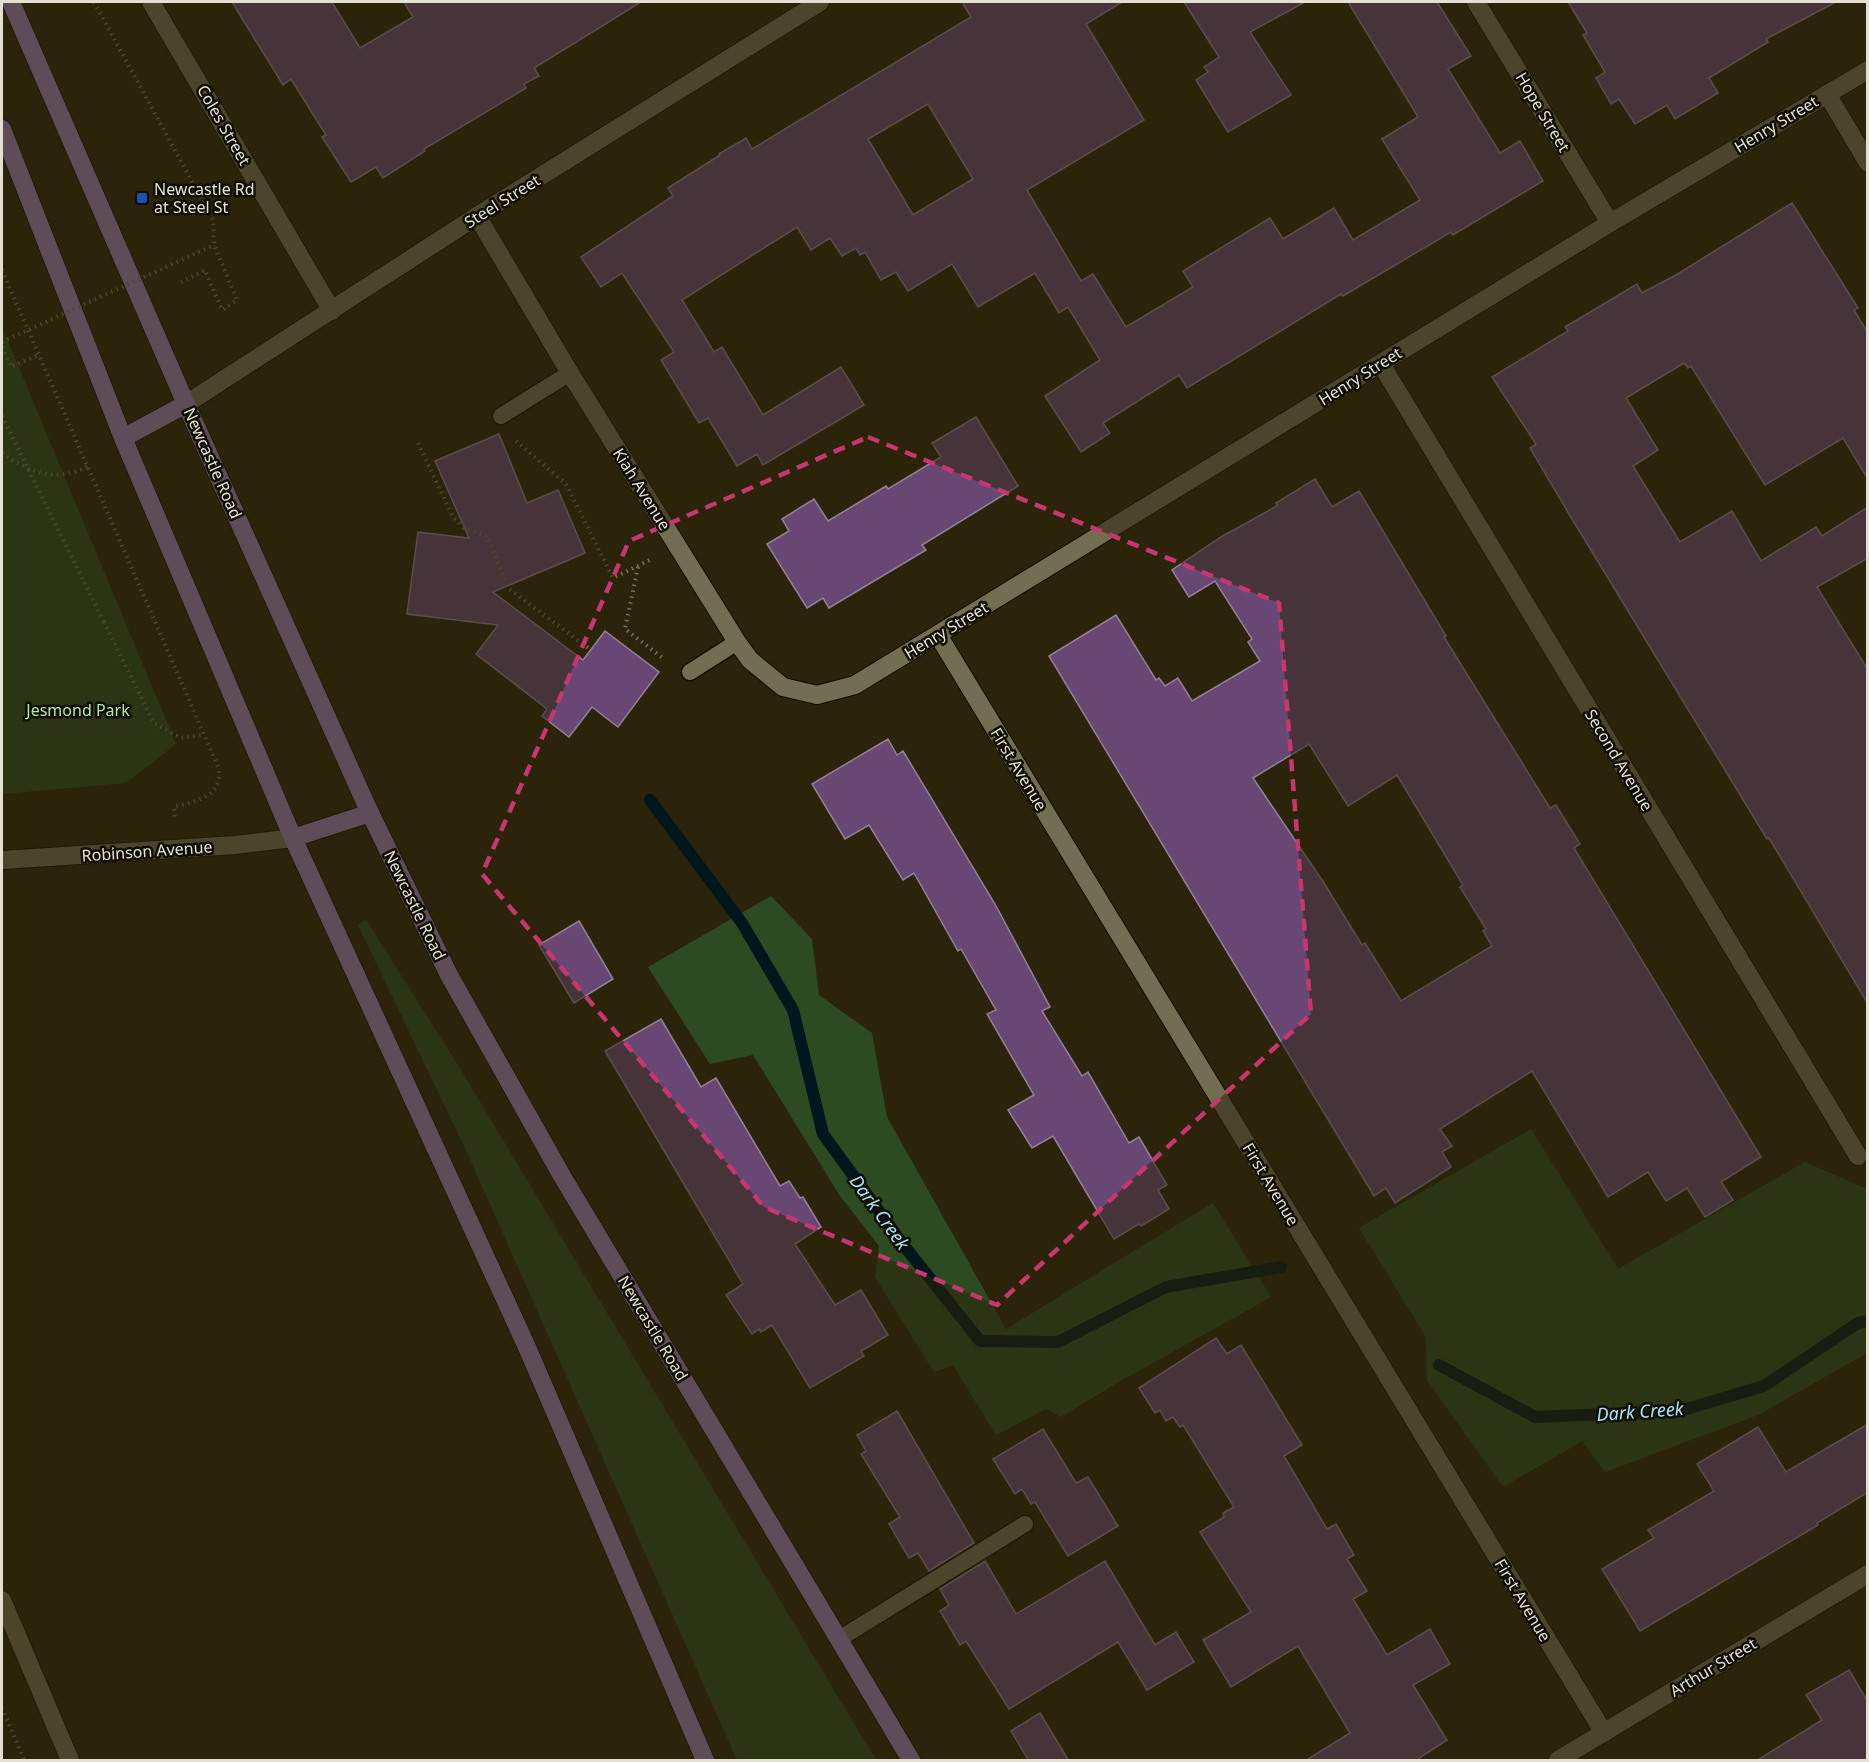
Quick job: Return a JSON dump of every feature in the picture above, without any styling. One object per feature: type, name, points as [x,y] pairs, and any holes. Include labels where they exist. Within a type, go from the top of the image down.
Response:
[{"type":"highway","name":"Newcastle Road","points":[[11,2],[186,405],[370,813],[449,975],[562,1176],[911,1761]]},
{"type":"highway","points":[[2,129],[123,438],[293,838],[526,1345],[705,1761]]},
{"type":"highway","points":[[123,438],[186,405]]},
{"type":"highway","points":[[293,838],[370,813]]},
{"type":"street","name":"Coles Street","points":[[151,2],[333,311]]},
{"type":"street","name":"Steel Street","points":[[186,405],[477,216],[820,2]]},
{"type":"street","name":"Hope Street","points":[[1476,2],[1610,223]]},
{"type":"street","name":"Henry Street","points":[[855,685],[1610,223],[1868,70]]},
{"type":"street","points":[[1827,94],[1868,163]]},
{"type":"street","name":"Kiah Avenue","points":[[477,216],[570,373],[750,660],[783,687],[817,695],[855,685]]},
{"type":"street","name":"Second Avenue","points":[[1381,364],[1858,1156]]},
{"type":"street","name":"First Avenue","points":[[938,635],[1604,1733]]},
{"type":"street","name":"Robinson Avenue","points":[[2,860],[175,849],[293,838]]},
{"type":"street","name":"Arthur Street","points":[[1558,1761],[1868,1574]]},
{"type":"street","points":[[2,1600],[70,1761]]},
{"type":"lane","points":[[501,416],[570,373]]},
{"type":"lane","points":[[690,672],[737,642]]},
{"type":"lane","points":[[839,1639],[1025,1524]]},
{"type":"path","points":[[94,2],[213,220],[214,245],[237,300],[222,310],[205,270],[181,282]]},
{"type":"path","points":[[2,342],[214,245]]},
{"type":"path","points":[[2,270],[219,769],[218,782],[214,790],[204,799],[174,807],[175,849]]},
{"type":"path","points":[[2,347],[11,367],[38,355]]},
{"type":"path","points":[[2,416],[154,723],[181,738],[203,735]]},
{"type":"path","points":[[501,416],[500,427],[566,484],[613,578],[678,547]]},
{"type":"path","points":[[418,443],[453,516],[464,528],[487,536],[509,589],[591,650]]},
{"type":"path","points":[[2,453],[21,467],[52,476],[76,473],[88,466]]},
{"type":"path","points":[[638,566],[626,630],[675,667],[690,672]]},
{"type":"path","points":[[2,1708],[24,1761]]},
{"type":"highlighted area","points":[[868,437],[1279,603],[1311,1014],[997,1305],[764,1207],[482,874],[629,541]]},
{"type":"green space","name":"Jesmond Park","points":[[2,327],[176,744],[126,783],[2,794]]},
{"type":"green space","points":[[771,896],[812,939],[819,995],[872,1033],[887,1117],[1006,1329],[1213,1203],[1271,1297],[1061,1417],[1046,1409],[996,1435],[953,1365],[934,1372],[875,1277],[879,1246],[840,1196],[753,1055],[710,1064],[648,967]]},
{"type":"green space","points":[[366,920],[456,1062],[876,1760],[737,1760],[465,1148],[358,925]]},
{"type":"green space","points":[[1531,1129],[1618,1269],[1805,1162],[1867,1189],[1867,1353],[1758,1415],[1605,1472],[1582,1441],[1503,1487],[1427,1380],[1426,1337],[1359,1228]]},
{"type":"building","points":[[232,2],[332,2],[360,48],[413,17],[404,2],[641,2],[534,68],[539,76],[524,84],[526,88],[424,149],[425,151],[383,178],[376,167],[351,182],[322,137],[326,135],[291,79],[283,85]]},
{"type":"building","points":[[962,2],[1122,2],[1086,24],[1144,120],[1027,190],[1081,281],[1093,274],[1126,327],[1193,287],[1183,271],[1270,218],[1283,239],[1334,208],[1353,240],[1420,200],[1382,139],[1418,117],[1348,2],[1437,2],[1471,56],[1448,69],[1500,153],[1520,141],[1543,181],[1453,235],[1451,232],[1343,296],[1341,294],[1187,388],[1179,375],[1103,423],[1110,433],[1081,452],[1045,396],[1100,360],[1068,307],[1059,313],[1035,273],[978,307],[952,264],[908,291],[896,272],[881,280],[865,252],[860,255],[856,248],[842,256],[830,238],[811,250],[797,227],[682,300],[714,352],[722,347],[763,415],[841,367],[864,405],[763,465],[757,454],[737,466],[708,418],[699,423],[661,360],[674,352],[622,273],[601,287],[581,257],[673,196],[668,188],[719,154],[746,138],[752,149],[971,17]],"holes":[[[928,104],[973,179],[913,215],[868,139]]]},
{"type":"building","points":[[1184,2],[1305,2],[1250,32],[1291,95],[1228,132],[1196,80],[1208,72],[1204,67],[1219,57]]},
{"type":"building","points":[[1568,2],[1836,2],[1766,39],[1768,42],[1709,78],[1718,93],[1675,119],[1667,105],[1635,124],[1619,99],[1611,104],[1596,78],[1605,72],[1583,35],[1587,33]]},
{"type":"building","points":[[1792,203],[1858,308],[1854,310],[1868,333],[1868,479],[1843,438],[1765,485],[1691,366],[1688,368],[1684,363],[1626,398],[1658,450],[1633,466],[1680,542],[1732,511],[1761,561],[1816,527],[1822,536],[1868,507],[1868,558],[1817,587],[1868,670],[1868,1004],[1769,838],[1767,839],[1572,519],[1530,448],[1536,444],[1492,377],[1568,331],[1565,327],[1637,284],[1642,293],[1676,275]]},
{"type":"building","points":[[976,417],[1018,486],[922,545],[926,550],[829,608],[823,598],[807,608],[767,544],[789,531],[782,519],[814,499],[828,521],[886,486],[888,489],[941,457],[932,443]]},
{"type":"building","points":[[499,434],[527,503],[558,490],[585,553],[493,592],[583,660],[605,631],[659,672],[618,727],[592,707],[569,737],[542,716],[547,709],[476,654],[498,625],[407,614],[418,532],[469,538],[435,461]]},
{"type":"building","points":[[1315,479],[1332,507],[1359,491],[1446,636],[1444,637],[1550,808],[1556,805],[1580,844],[1574,848],[1761,1157],[1721,1182],[1733,1200],[1705,1217],[1687,1188],[1666,1201],[1648,1172],[1608,1197],[1532,1071],[1440,1129],[1452,1146],[1442,1152],[1451,1167],[1395,1203],[1386,1188],[1374,1196],[1049,656],[1116,615],[1156,680],[1159,678],[1165,686],[1178,678],[1192,701],[1260,661],[1248,642],[1252,639],[1215,581],[1189,597],[1172,570],[1221,537],[1277,506],[1276,503]],"holes":[[[1309,744],[1348,806],[1397,775],[1463,885],[1460,887],[1486,929],[1483,931],[1492,946],[1401,1001],[1365,943],[1362,945],[1324,883],[1253,778]]]},
{"type":"building","points":[[888,739],[897,755],[903,751],[995,904],[1050,1007],[1042,1011],[1082,1076],[1088,1072],[1129,1143],[1139,1137],[1167,1185],[1158,1190],[1169,1209],[1141,1226],[1139,1224],[1114,1239],[1053,1136],[1032,1148],[1008,1110],[1034,1095],[987,1014],[996,1010],[961,949],[958,951],[914,873],[903,880],[869,825],[845,839],[812,784]]},
{"type":"building","points":[[579,921],[613,979],[574,1003],[539,945]]},
{"type":"building","points":[[661,1019],[701,1087],[716,1078],[780,1186],[789,1181],[800,1198],[803,1197],[821,1227],[795,1244],[835,1305],[861,1290],[888,1335],[861,1351],[864,1356],[810,1388],[772,1325],[761,1332],[759,1329],[752,1334],[726,1295],[743,1284],[605,1051]]},
{"type":"building","points":[[1216,1338],[1227,1354],[1241,1345],[1302,1445],[1284,1456],[1327,1529],[1336,1524],[1354,1555],[1347,1559],[1367,1591],[1353,1599],[1387,1655],[1430,1629],[1450,1664],[1413,1685],[1447,1740],[1415,1761],[1305,1761],[1350,1733],[1298,1646],[1231,1687],[1203,1640],[1251,1612],[1200,1532],[1224,1517],[1223,1513],[1234,1507],[1183,1425],[1180,1427],[1173,1417],[1166,1421],[1160,1410],[1155,1413],[1139,1388]]},
{"type":"building","points":[[897,1411],[974,1543],[929,1571],[918,1553],[909,1558],[889,1524],[900,1517],[861,1454],[866,1451],[857,1435]]},
{"type":"building","points":[[1868,1424],[1868,1492],[1817,1523],[1818,1525],[1640,1631],[1602,1569],[1654,1538],[1648,1530],[1714,1491],[1697,1464],[1758,1427],[1786,1472]]},
{"type":"building","points":[[1043,1429],[1076,1483],[1088,1477],[1118,1526],[1068,1556],[1035,1502],[1031,1504],[1022,1489],[1015,1494],[993,1459]]},
{"type":"building","points":[[985,1561],[1016,1614],[1105,1561],[1155,1645],[1176,1632],[1194,1662],[1147,1690],[1118,1642],[1009,1709],[966,1641],[960,1645],[940,1611],[949,1605],[940,1589]]},
{"type":"building","points":[[1849,1670],[1868,1702],[1868,1761],[1756,1761],[1822,1720],[1806,1695]]},
{"type":"building","points":[[1040,1713],[1069,1761],[1029,1761],[1011,1731]]},
{"type":"waterway","name":"Dark Creek","points":[[650,800],[742,923],[793,1010],[823,1134],[905,1247],[980,1341],[1058,1342],[1166,1287],[1281,1267]]},
{"type":"waterway","name":"Dark Creek","points":[[1439,1365],[1535,1417],[1680,1411],[1764,1386],[1858,1323],[1868,1321]]},
{"type":"place","name":"Newcastle Rd at Steel St","points":[[142,198]]}]
